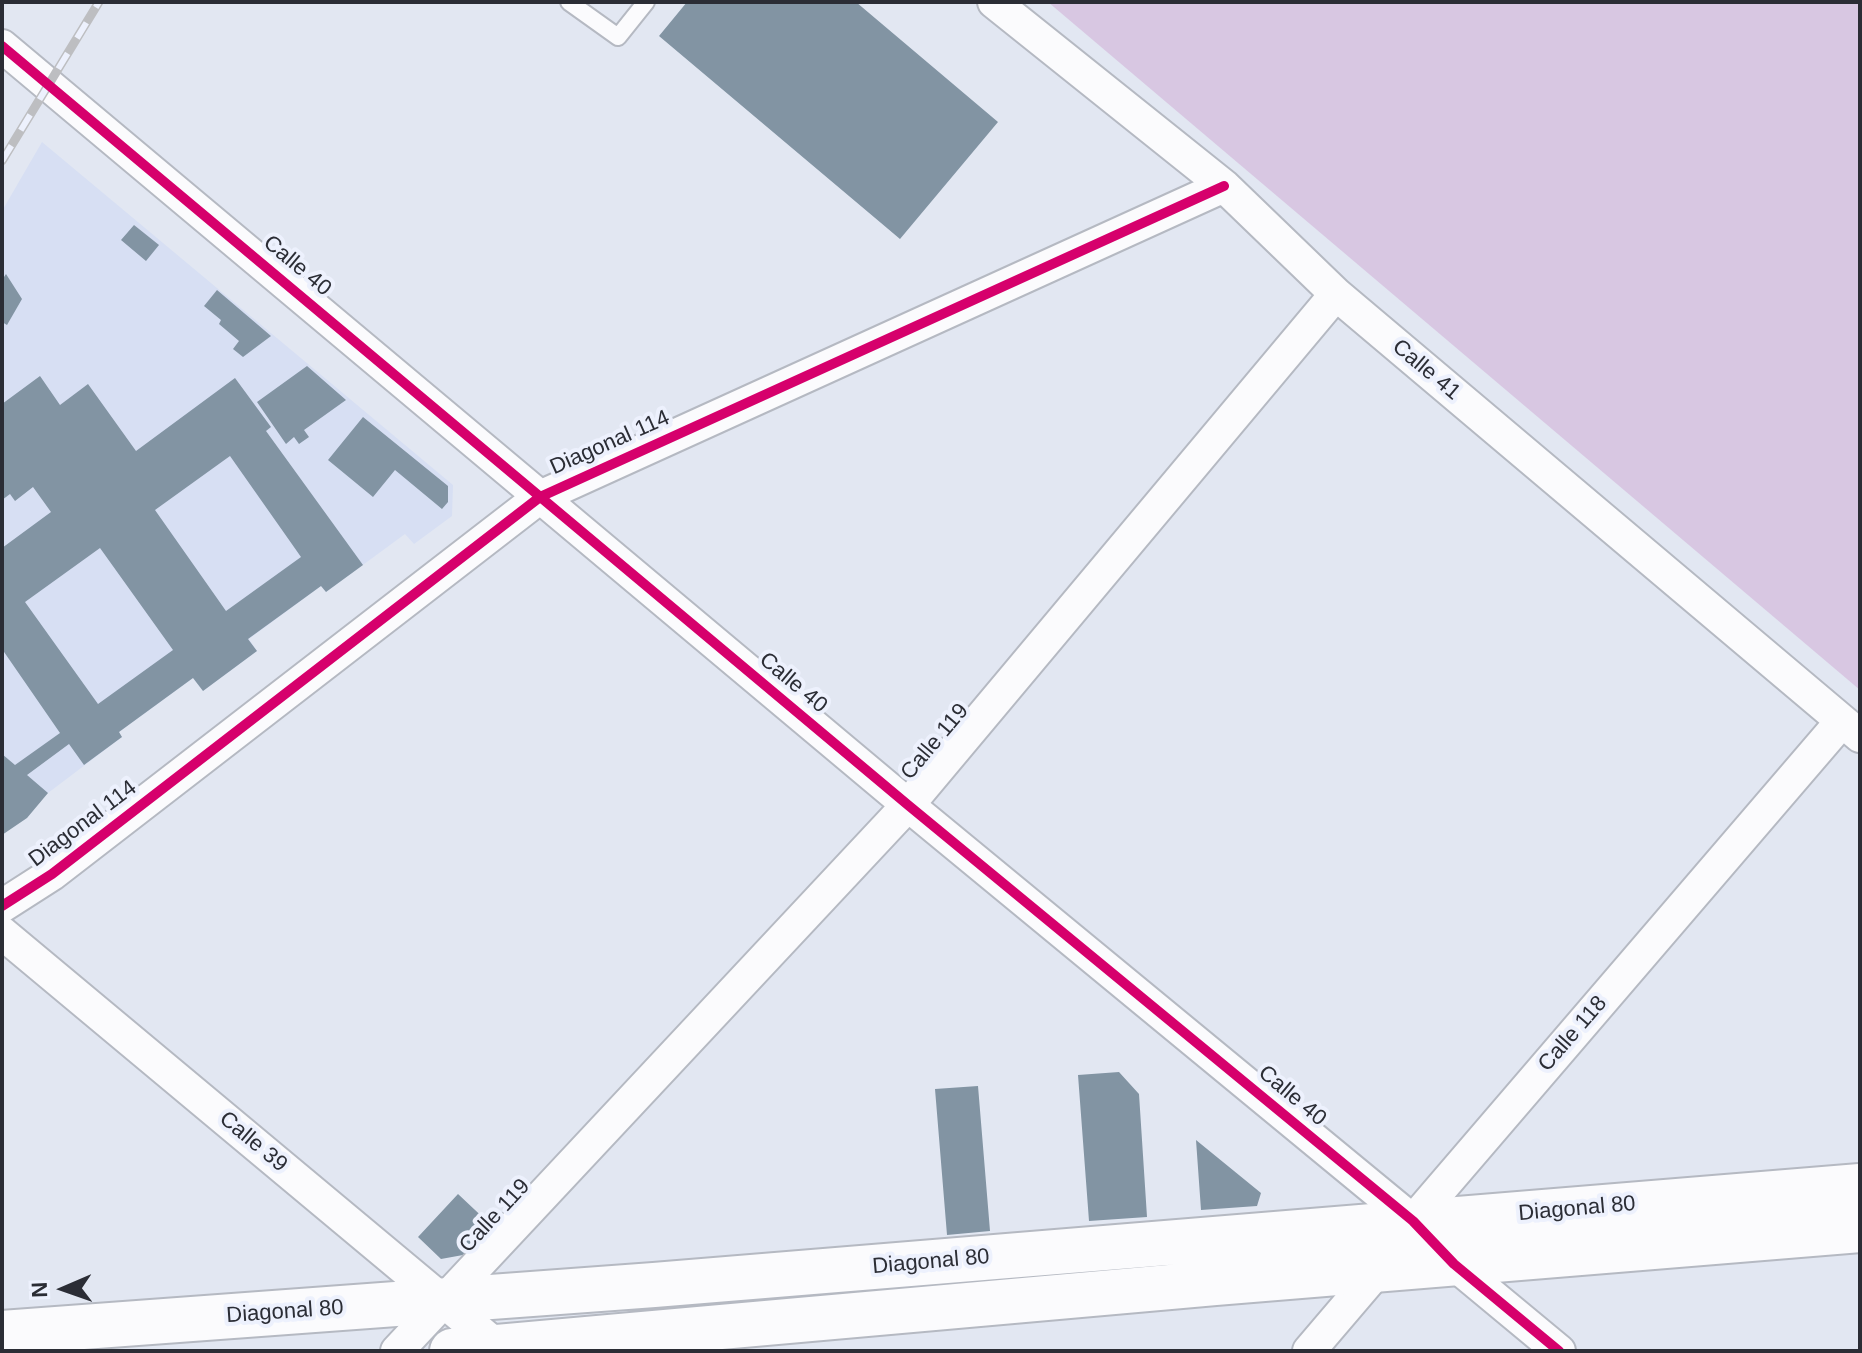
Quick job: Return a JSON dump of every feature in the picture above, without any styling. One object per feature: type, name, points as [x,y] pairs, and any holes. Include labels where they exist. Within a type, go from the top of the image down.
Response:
[{"type":"main road","name":"Diagonal 80","points":[[2,1333],[654,1285],[1860,1186]]},
{"type":"main road","name":"Diagonal 80","points":[[452,1351],[1860,1230]]},
{"type":"street","name":"Calle 41","points":[[994,2],[1224,186],[1336,294],[1851,728]]},
{"type":"street","name":"Calle 40","points":[[2,46],[908,805],[1413,1221],[1454,1264],[1559,1351]]},
{"type":"street","name":"Diagonal 114","points":[[2,906],[52,874],[540,497],[1224,186]]},
{"type":"street","name":"Calle 119","points":[[397,1351],[908,805],[1336,294]]},
{"type":"street","name":"Calle 118","points":[[1309,1351],[1378,1270],[1413,1221],[1851,728]]},
{"type":"street","name":"Calle 39","points":[[2,933],[502,1349]]},
{"type":"lane","points":[[569,2],[618,37],[646,2]]},
{"type":"shaded area","points":[[1048,2],[1860,2],[1860,690]]},
{"type":"shaded area","points":[[42,142],[453,485],[452,516],[414,544],[405,534],[326,592],[321,586],[249,639],[257,651],[203,691],[193,678],[119,732],[122,737],[48,793],[2,835],[2,211]]},
{"type":"building","points":[[687,2],[856,2],[998,122],[900,239],[659,36]]},
{"type":"building","points":[[134,225],[159,245],[146,261],[121,240]]},
{"type":"building","points":[[6,274],[22,299],[7,325],[2,322],[2,280]]},
{"type":"building","points":[[217,290],[271,336],[243,357],[233,349],[239,341],[204,306]]},
{"type":"building","points":[[307,366],[346,400],[304,430],[309,437],[299,444],[294,437],[286,444],[257,402]]},
{"type":"building","points":[[40,376],[60,405],[88,384],[136,451],[235,378],[271,427],[266,431],[363,565],[326,592],[321,586],[248,639],[257,651],[203,691],[193,678],[119,732],[122,737],[84,765],[69,744],[27,775],[48,793],[27,818],[2,835],[2,754],[15,765],[60,733],[2,649],[2,548],[51,512],[33,487],[15,501],[10,494],[2,500],[2,404]],"holes":[[[230,456],[301,557],[226,611],[155,510]],[[100,548],[173,650],[98,704],[25,602]]]},
{"type":"building","points":[[363,417],[448,486],[448,502],[442,509],[395,470],[373,497],[328,460]]},
{"type":"building","points":[[1119,1072],[1139,1094],[1147,1217],[1089,1221],[1078,1075]]},
{"type":"building","points":[[978,1086],[990,1231],[947,1235],[935,1089]]},
{"type":"building","points":[[1196,1140],[1261,1193],[1257,1206],[1201,1210]]},
{"type":"building","points":[[458,1194],[491,1225],[463,1255],[441,1259],[418,1237]]},
{"type":"railway","points":[[2,161],[99,2]]},
{"type":"cycle path","points":[[2,46],[908,805],[1413,1221],[1454,1264],[1559,1351]]},
{"type":"cycle path","points":[[2,906],[52,874],[540,497],[1224,186]]}]
